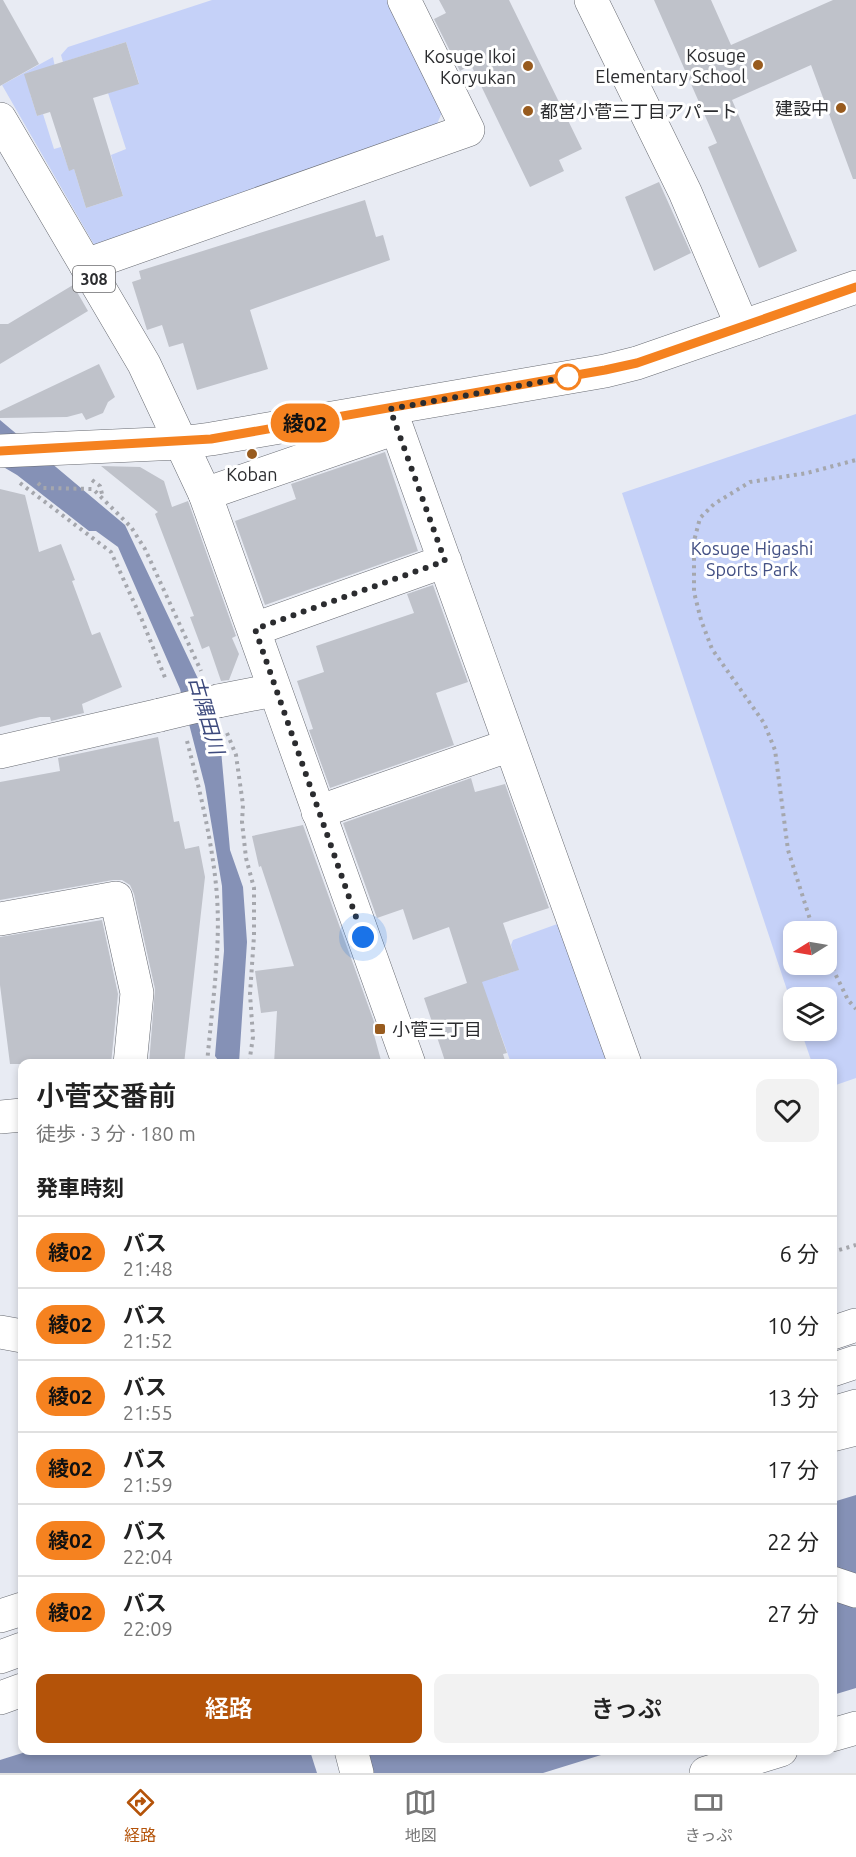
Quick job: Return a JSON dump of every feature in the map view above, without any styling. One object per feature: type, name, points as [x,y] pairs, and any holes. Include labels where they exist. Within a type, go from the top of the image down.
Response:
[{"type":"main road","points":[[86,265],[468,130],[404,0]]},
{"type":"main road","points":[[591,0],[685,192],[742,326]]},
{"type":"main road","name":"308","points":[[0,119],[144,364],[205,494],[407,1059]]},
{"type":"main road","points":[[0,451],[180,443],[393,419],[627,366],[856,287]]},
{"type":"main road","points":[[205,494],[393,419]]},
{"type":"main road","points":[[393,419],[623,1059]]},
{"type":"main road","points":[[255,629],[445,561]]},
{"type":"main road","points":[[0,752],[274,690]]},
{"type":"main road","points":[[318,812],[510,744]]},
{"type":"main road","points":[[0,919],[116,898],[137,993],[130,1059]]},
{"type":"main road","points":[[0,1117],[18,1115]]},
{"type":"main road","points":[[837,1331],[856,1325]]},
{"type":"main road","points":[[0,1332],[18,1335]]},
{"type":"main road","points":[[837,1368],[856,1362]]},
{"type":"main road","points":[[837,1412],[856,1406]]},
{"type":"main road","points":[[837,1434],[856,1429]]},
{"type":"main road","points":[[837,1569],[856,1575]]},
{"type":"main road","points":[[837,1585],[856,1591]]},
{"type":"main road","points":[[0,1616],[18,1610]]},
{"type":"main road","points":[[0,1657],[18,1651]]},
{"type":"main road","points":[[0,1685],[18,1680]]},
{"type":"main road","points":[[0,1698],[18,1691]]},
{"type":"main road","points":[[0,1721],[18,1715]]},
{"type":"main road","points":[[837,1734],[856,1728]]},
{"type":"main road","points":[[352,1755],[357,1773]]},
{"type":"main road","points":[[706,1773],[765,1755]]},
{"type":"path","points":[[811,921],[788,850],[775,750],[764,723],[712,649],[701,620],[694,592],[694,541],[700,518],[714,504],[750,482],[807,473],[856,460]]},
{"type":"path","points":[[88,476],[100,486],[104,498]]},
{"type":"path","points":[[836,975],[848,1000],[856,1009]]},
{"type":"path","points":[[837,1251],[856,1245]]},
{"type":"green space","points":[[212,0],[387,0],[443,110],[437,124],[96,248],[2,85],[53,57],[58,83],[30,93],[37,116],[43,114],[54,149],[61,147],[69,170],[74,169],[86,208],[123,196],[111,155],[126,149],[108,93],[139,83],[126,42],[63,62],[61,55],[68,47]]},
{"type":"green space","name":"Kosuge Higashi Sports Park","points":[[856,414],[856,1078],[837,1085],[837,1059],[811,1059],[804,1041],[837,1041],[837,987],[786,987],[622,493]]},
{"type":"green space","points":[[560,923],[610,1059],[510,1059],[497,1024],[467,983],[495,967],[498,977],[518,970],[511,945],[513,940]]},
{"type":"water","name":"古隅田川","points":[[0,420],[125,525],[210,704],[220,739],[230,850],[243,887],[247,942],[239,1059],[217,1059],[215,1056],[224,951],[222,886],[205,786],[180,689],[118,547],[96,531],[89,531],[17,475],[0,465]]},
{"type":"water","points":[[856,1495],[856,1688],[837,1694],[837,1501]]},
{"type":"water","points":[[18,1754],[601,1755],[543,1773],[0,1773],[0,1760]]},
{"type":"pier","points":[[311,1755],[368,1755],[374,1773],[317,1773]]},
{"type":"building","points":[[0,0],[3,0],[39,64],[0,86]]},
{"type":"building","name":"都営小菅三丁目アパート","points":[[439,0],[509,0],[582,149],[559,160],[564,171],[530,187],[471,65],[460,71],[434,19],[446,13]]},
{"type":"building","name":"Kosuge Elementary School","points":[[654,0],[711,0],[731,45],[833,0],[856,0],[856,179],[853,179],[811,65],[732,100],[797,251],[759,268],[708,147],[717,143]]},
{"type":"building","points":[[126,42],[139,84],[93,98],[123,196],[86,208],[74,169],[69,171],[50,112],[37,116],[24,74]]},
{"type":"building","points":[[659,182],[691,253],[654,271],[625,197]]},
{"type":"building","points":[[365,200],[376,237],[383,235],[390,260],[250,310],[268,369],[197,390],[183,343],[169,347],[162,325],[147,330],[132,282],[141,279],[139,271]]},
{"type":"building","points":[[73,285],[88,311],[0,364],[0,324],[8,324]]},
{"type":"building","points":[[99,364],[115,397],[108,402],[103,413],[86,420],[82,413],[67,417],[0,418],[0,411]]},
{"type":"building","points":[[385,452],[418,551],[265,605],[235,521],[296,499],[291,484]]},
{"type":"building","points":[[101,466],[140,467],[164,481],[172,507],[188,501],[236,636],[232,638],[239,654],[229,680],[221,681],[209,646],[202,649],[190,617],[194,616],[155,514],[158,512]]},
{"type":"building","points":[[0,489],[25,495],[39,552],[61,544],[92,635],[100,632],[122,687],[82,704],[84,713],[51,721],[50,717],[40,717],[0,727]]},
{"type":"building","points":[[433,585],[468,682],[436,693],[454,745],[330,788],[309,730],[313,729],[297,681],[324,672],[316,646],[414,613],[407,594]]},
{"type":"building","points":[[158,737],[174,822],[179,821],[185,849],[199,846],[205,877],[185,1059],[149,1059],[155,989],[130,885],[122,880],[113,880],[0,900],[0,782],[60,771],[58,758]]},
{"type":"building","points":[[471,778],[475,792],[505,784],[549,908],[503,923],[519,970],[482,982],[507,1053],[503,1054],[504,1059],[444,1059],[424,998],[467,983],[449,927],[413,940],[403,909],[377,918],[343,823]]},
{"type":"building","points":[[303,825],[377,1030],[373,1031],[381,1059],[274,1059],[277,1011],[261,1013],[255,971],[294,966],[261,866],[259,867],[252,836]]},
{"type":"building","points":[[102,920],[118,994],[112,1059],[18,1059],[18,1064],[10,1064],[0,985],[0,937]]},
{"type":"bus line","name":"綾02","points":[[0,451],[180,443],[211,439],[605,370],[637,363],[856,287]]},
{"type":"place","name":"Kosuge Elementary School","points":[[758,65]]},
{"type":"place","name":"Kosuge Ikoi Koryukan","points":[[528,66]]},
{"type":"place","name":"建設中","points":[[841,108]]},
{"type":"place","name":"都営小菅三丁目アパート","points":[[528,111]]},
{"type":"place","name":"Koban","points":[[252,454]]},
{"type":"place","name":"小菅三丁目","points":[[380,1029]]},
{"type":"route","points":[[363,937],[274,690],[255,629],[445,561],[390,409],[568,377]]}]
